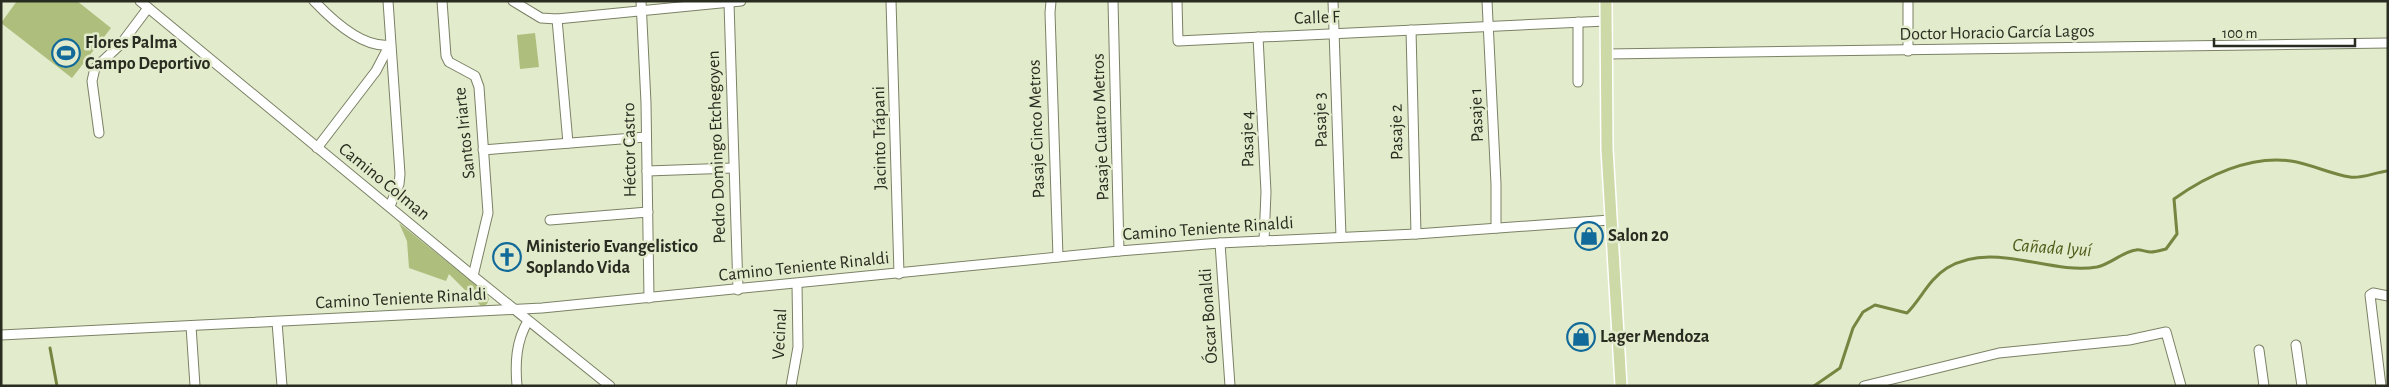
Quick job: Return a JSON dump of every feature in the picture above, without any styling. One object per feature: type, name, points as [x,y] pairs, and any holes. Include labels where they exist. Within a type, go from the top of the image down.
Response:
[{"type":"main road","points":[[1606,1],[1607,149],[1621,386]]},
{"type":"street","points":[[314,1],[325,12],[369,43],[381,46],[389,45]]},
{"type":"street","points":[[388,1],[389,45],[400,174],[399,184],[390,206]]},
{"type":"street","name":"Santos Iriarte","points":[[442,1],[448,62],[475,76],[478,80],[488,213],[473,276]]},
{"type":"street","points":[[513,1],[541,18],[557,20],[741,1]]},
{"type":"street","name":"Héctor Castro","points":[[641,1],[649,298]]},
{"type":"street","name":"Jacinto Trápani","points":[[891,1],[899,274]]},
{"type":"street","name":"Pasaje Cuatro Metros","points":[[1113,1],[1119,251]]},
{"type":"street","name":"Calle F","points":[[1177,1],[1178,40],[1606,21]]},
{"type":"street","name":"Pasaje 3","points":[[1333,1],[1341,237]]},
{"type":"street","name":"Pasaje 1","points":[[1487,1],[1496,164],[1496,228]]},
{"type":"street","points":[[1908,1],[1908,50]]},
{"type":"street","name":"Pasaje Cinco Metros","points":[[1054,2],[1058,257]]},
{"type":"street","name":"Pedro Domingo Etchegoyen","points":[[729,3],[738,290]]},
{"type":"street","points":[[99,133],[92,81],[95,68],[121,44],[145,4]]},
{"type":"street","name":"Camino Colman","points":[[145,4],[317,148],[610,386]]},
{"type":"street","points":[[557,20],[568,143]]},
{"type":"street","points":[[1578,22],[1578,82]]},
{"type":"street","name":"Pasaje 2","points":[[1411,30],[1416,234]]},
{"type":"street","name":"Pasaje 4","points":[[1258,37],[1266,192],[1264,241]]},
{"type":"street","name":"Doctor Horacio García Lagos","points":[[1607,54],[2388,43]]},
{"type":"street","points":[[317,148],[376,71],[389,45]]},
{"type":"street","points":[[483,150],[646,137]]},
{"type":"street","points":[[647,171],[734,168]]},
{"type":"street","points":[[550,220],[648,212]]},
{"type":"street","name":"Camino Teniente Rinaldi","points":[[1,335],[514,309],[738,290],[1119,251],[1220,243],[1416,234],[1610,220]]},
{"type":"street","name":"Óscar Bonaldi","points":[[1220,243],[1230,386]]},
{"type":"street","name":"Vecinal","points":[[791,386],[798,347],[797,284]]},
{"type":"street","points":[[2381,386],[2370,295],[2373,293],[2388,296]]},
{"type":"street","points":[[517,386],[516,359],[519,341],[528,321]]},
{"type":"street","points":[[276,322],[282,386]]},
{"type":"street","points":[[192,326],[195,386]]},
{"type":"street","points":[[1864,386],[1898,381],[1999,353],[2129,340],[2166,332],[2181,386]]},
{"type":"street","points":[[2296,345],[2302,386]]},
{"type":"street","points":[[2259,350],[2264,386]]},
{"type":"green space","name":"Flores Palma Campo Deportivo","points":[[17,1],[77,1],[111,28],[72,78],[1,23]]},
{"type":"green space","points":[[535,33],[539,67],[520,69],[517,35]]},
{"type":"green space","points":[[399,223],[487,294],[489,299],[487,304],[482,307],[449,274],[446,281],[409,268],[407,241]]},
{"type":"waterway","name":"Cañada Iyuí","points":[[1814,386],[1840,368],[1853,328],[1863,312],[1875,305],[1907,313],[1930,283],[1947,268],[1965,260],[1983,257],[2002,257],[2059,267],[2097,267],[2136,250],[2151,252],[2166,249],[2177,234],[2174,199],[2214,175],[2244,164],[2260,161],[2291,161],[2343,176],[2354,177],[2388,171]]},
{"type":"waterway","points":[[50,348],[57,386]]},
{"type":"place","name":"Flores Palma Campo Deportivo","points":[[66,53]]},
{"type":"place","name":"Salon 20","points":[[1589,236]]},
{"type":"place","name":"Ministerio Evangelistico Soplando Vida","points":[[507,257]]},
{"type":"place","name":"Lager Mendoza","points":[[1581,337]]}]
